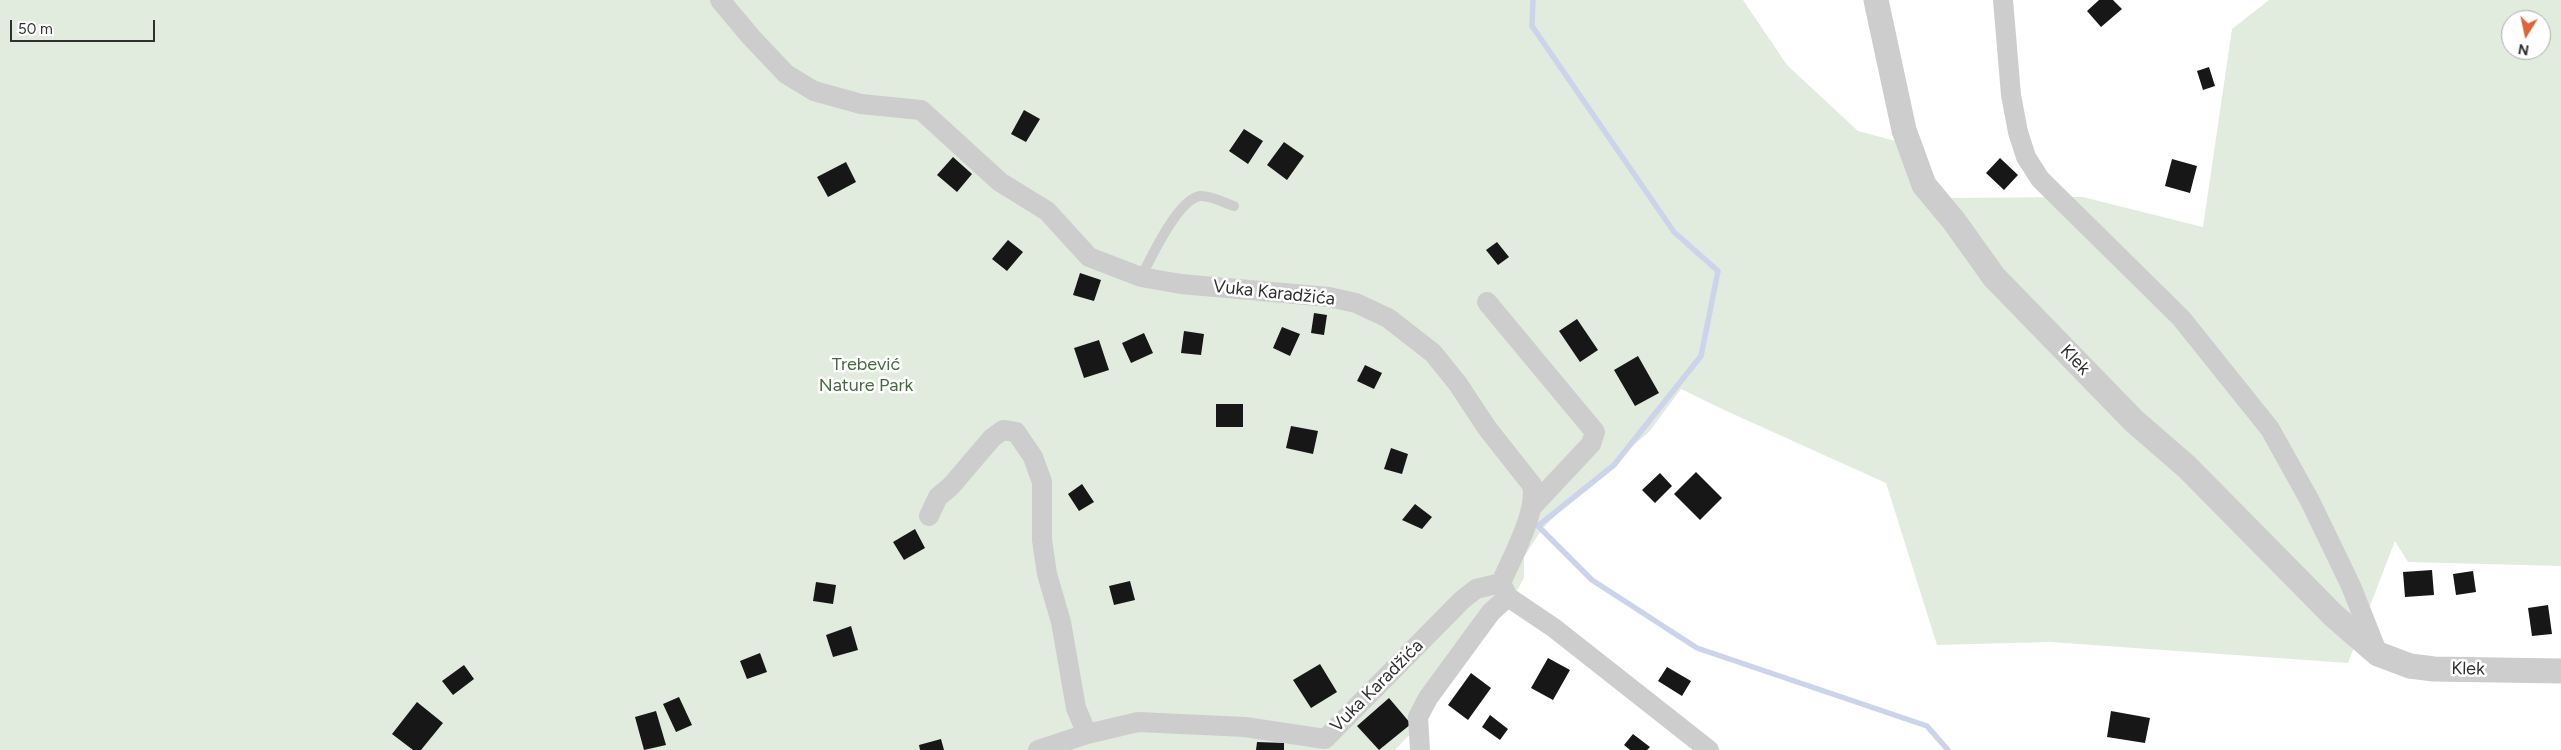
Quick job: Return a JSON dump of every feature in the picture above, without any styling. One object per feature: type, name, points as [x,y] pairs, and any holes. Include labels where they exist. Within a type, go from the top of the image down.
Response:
[{"type":"street","name":"Vuka Karadžića","points":[[720,0],[786,74],[814,91],[861,104],[921,110],[1000,182],[1047,211],[1088,257],[1141,277],[1181,284],[1330,297],[1356,304],[1388,318],[1433,353],[1458,384],[1487,428],[1532,485],[1534,495],[1531,508],[1505,590],[1476,589],[1462,600],[1325,744],[1245,728],[1138,722],[1087,734],[1038,750]]},
{"type":"street","name":"Klek","points":[[1876,0],[1904,130],[1924,185],[1954,221],[1994,277],[2134,421],[2187,467],[2334,616],[2378,654],[2410,666],[2434,669],[2561,671]]},
{"type":"street","points":[[2003,0],[2011,95],[2018,132],[2026,156],[2040,179],[2181,318],[2270,430],[2310,501],[2351,586],[2378,654]]},
{"type":"street","points":[[1487,302],[1595,432],[1592,444],[1531,508]]},
{"type":"street","points":[[929,516],[938,497],[951,486],[992,438],[1003,430],[1016,432],[1033,457],[1042,482],[1042,540],[1047,574],[1061,622],[1076,708],[1087,734]]},
{"type":"street","points":[[1420,750],[1418,717],[1428,698],[1505,590],[1703,748]]},
{"type":"lane","points":[[1141,277],[1161,239],[1192,199],[1202,196],[1234,206]]},
{"type":"green space","name":"Trebević Nature Park","points":[[0,0],[1743,0],[1787,65],[1858,131],[1914,146],[1947,198],[2083,197],[2203,227],[2232,29],[2269,0],[2561,0],[2561,566],[2408,562],[2395,541],[2348,663],[2050,642],[1937,645],[1886,483],[1681,389],[1649,432],[1576,495],[1542,529],[1524,557],[1524,578],[1518,589],[1507,601],[1427,716],[1395,750],[0,750]]},
{"type":"building","points":[[2099,0],[2113,0],[2122,9],[2101,27],[2087,11]]},
{"type":"building","points":[[2209,67],[2215,86],[2203,90],[2197,71]]},
{"type":"building","points":[[1024,110],[1040,119],[1026,142],[1011,134]]},
{"type":"building","points":[[1244,129],[1263,141],[1248,164],[1229,151]]},
{"type":"building","points":[[1284,142],[1304,156],[1287,180],[1267,165]]},
{"type":"building","points":[[953,157],[972,174],[957,192],[937,175]]},
{"type":"building","points":[[2000,158],[2018,175],[2004,190],[1986,173]]},
{"type":"building","points":[[2172,159],[2197,166],[2190,193],[2165,186]]},
{"type":"building","points":[[846,162],[856,182],[828,197],[817,177]]},
{"type":"building","points":[[1008,240],[1023,252],[1007,271],[992,259]]},
{"type":"building","points":[[1497,242],[1509,257],[1498,265],[1486,250]]},
{"type":"building","points":[[1080,273],[1101,280],[1094,301],[1073,295]]},
{"type":"building","points":[[1314,313],[1327,315],[1324,335],[1311,333]]},
{"type":"building","points":[[1577,319],[1598,350],[1580,362],[1559,331]]},
{"type":"building","points":[[1282,327],[1300,334],[1290,356],[1273,348]]},
{"type":"building","points":[[1184,331],[1204,334],[1201,355],[1181,353]]},
{"type":"building","points":[[1144,333],[1153,353],[1131,363],[1122,343]]},
{"type":"building","points":[[1099,340],[1109,370],[1084,378],[1074,348]]},
{"type":"building","points":[[1638,356],[1659,393],[1635,406],[1614,370]]},
{"type":"building","points":[[1365,365],[1382,373],[1374,389],[1357,381]]},
{"type":"building","points":[[1216,404],[1243,404],[1243,427],[1216,427]]},
{"type":"building","points":[[1291,426],[1318,431],[1313,454],[1286,448]]},
{"type":"building","points":[[1391,448],[1408,454],[1402,474],[1384,469]]},
{"type":"building","points":[[1696,472],[1722,498],[1700,520],[1674,494]]},
{"type":"building","points":[[1660,473],[1672,486],[1655,503],[1642,490]]},
{"type":"building","points":[[1082,484],[1094,502],[1079,511],[1068,494]]},
{"type":"building","points":[[1415,504],[1432,517],[1422,529],[1402,520]]},
{"type":"building","points":[[915,529],[925,548],[904,560],[893,542]]},
{"type":"building","points":[[2432,570],[2434,595],[2405,597],[2403,572]]},
{"type":"building","points":[[2473,571],[2476,592],[2456,595],[2453,574]]},
{"type":"building","points":[[1130,581],[1135,600],[1114,605],[1109,586]]},
{"type":"building","points":[[816,582],[836,585],[833,604],[813,601]]},
{"type":"building","points":[[2548,605],[2552,634],[2532,636],[2528,608]]},
{"type":"building","points":[[851,626],[858,650],[833,657],[826,635]]},
{"type":"building","points":[[760,653],[767,672],[747,679],[740,661]]},
{"type":"building","points":[[1548,658],[1570,670],[1553,700],[1531,688]]},
{"type":"building","points":[[1320,664],[1337,692],[1311,708],[1293,680]]},
{"type":"building","points":[[464,665],[474,679],[453,695],[442,681]]},
{"type":"building","points":[[1667,667],[1691,681],[1682,696],[1658,681]]},
{"type":"building","points":[[1471,673],[1491,688],[1468,720],[1448,705]]},
{"type":"building","points":[[679,697],[692,725],[676,732],[663,704]]},
{"type":"building","points":[[1389,698],[1411,724],[1379,750],[1357,726]]},
{"type":"building","points":[[417,702],[443,723],[421,750],[413,750],[392,734]]},
{"type":"building","points":[[656,711],[666,745],[644,750],[635,717]]},
{"type":"building","points":[[2111,711],[2150,718],[2145,743],[2107,737]]},
{"type":"building","points":[[1490,715],[1508,729],[1500,740],[1482,727]]},
{"type":"building","points":[[1633,734],[1650,747],[1647,750],[1630,750],[1624,745]]},
{"type":"building","points":[[941,739],[944,750],[920,750],[919,745]]},
{"type":"building","points":[[1257,742],[1284,743],[1284,750],[1256,750]]},
{"type":"waterway","points":[[1533,0],[1532,26],[1674,232],[1718,271],[1701,356],[1614,465],[1538,526],[1592,580],[1697,648],[1927,726],[1948,750]]}]
